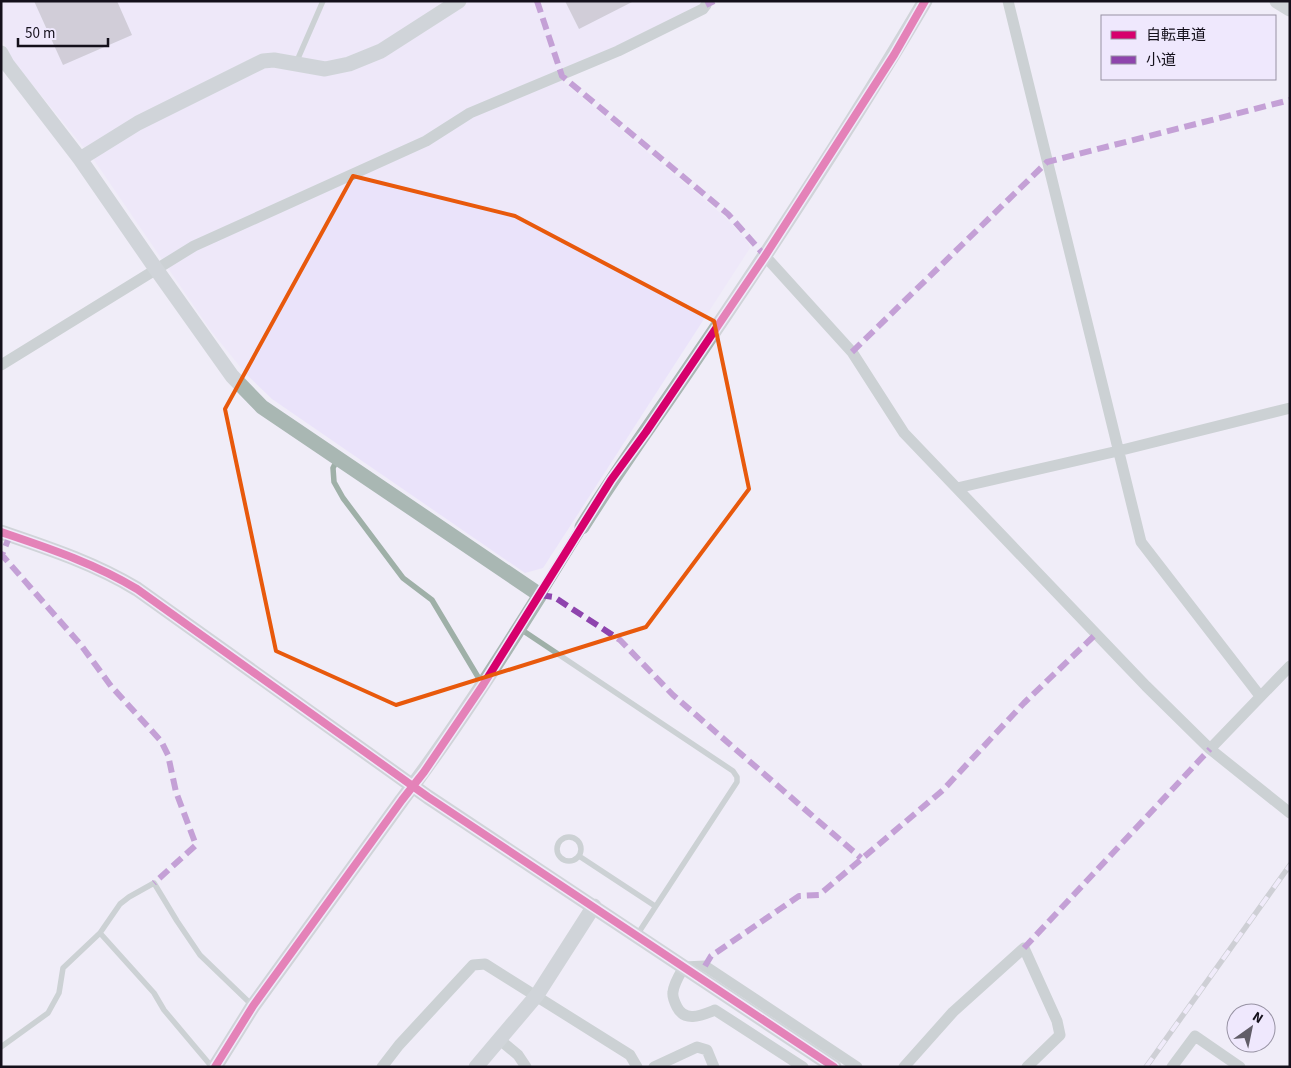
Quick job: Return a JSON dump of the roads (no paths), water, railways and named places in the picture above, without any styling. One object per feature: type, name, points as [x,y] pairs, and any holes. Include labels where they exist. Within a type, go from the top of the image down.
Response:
[{"type":"street","points":[[80,159],[138,123],[263,61],[274,60],[325,69],[349,64],[381,51],[459,1]]},
{"type":"street","points":[[213,1067],[253,1006],[424,772],[483,685],[611,480],[646,432],[765,256],[894,55],[925,1]]},
{"type":"street","points":[[1008,1],[1141,542],[1260,696]]},
{"type":"street","points":[[1278,1],[1290,9]]},
{"type":"street","points":[[1,365],[194,246],[426,141],[470,113],[618,51],[703,9],[706,5]]},
{"type":"street","points":[[1,53],[7,64],[80,159],[238,383],[262,407],[540,595]]},
{"type":"street","points":[[765,256],[852,352],[904,434],[1146,686],[1210,749],[1290,812]]},
{"type":"street","points":[[957,488],[1118,451],[1290,408]]},
{"type":"street","points":[[1,532],[80,560],[137,589],[413,786],[834,1067]]},
{"type":"street","points":[[1210,749],[1290,666]]},
{"type":"street","points":[[476,1067],[537,995],[594,906]]},
{"type":"street","points":[[904,1067],[926,1040],[953,1012],[1024,948],[1057,1020],[1060,1036],[1027,1067]]},
{"type":"street","points":[[382,1067],[473,965],[485,964],[630,1055],[637,1067]]},
{"type":"street","points":[[684,967],[704,966],[857,1067]]},
{"type":"street","points":[[684,967],[672,992],[674,1002],[679,1011],[687,1016],[698,1016],[715,1010],[803,1067]]},
{"type":"street","points":[[1172,1067],[1195,1036],[1240,1067]]},
{"type":"street","points":[[500,1040],[518,1055],[526,1067]]},
{"type":"street","points":[[654,1067],[698,1047],[707,1050],[714,1067]]},
{"type":"lane","points":[[296,63],[323,1]]},
{"type":"lane","points":[[338,458],[333,468],[334,482],[344,498],[403,578],[432,600],[483,685]]},
{"type":"lane","points":[[519,628],[733,771],[737,776],[737,782],[637,935]]},
{"type":"lane","points":[[569,837],[576,839],[581,845],[579,856],[572,860],[564,859],[558,849],[562,839],[569,837]]},
{"type":"lane","points":[[579,856],[655,906]]},
{"type":"lane","points":[[1,1047],[48,1013],[59,993],[63,968],[100,933],[120,904],[154,883],[200,955],[210,962],[253,1006]]},
{"type":"lane","points":[[100,933],[154,993],[164,1010],[213,1067]]},
{"type":"railway","points":[[1146,1067],[1290,865]]}]
